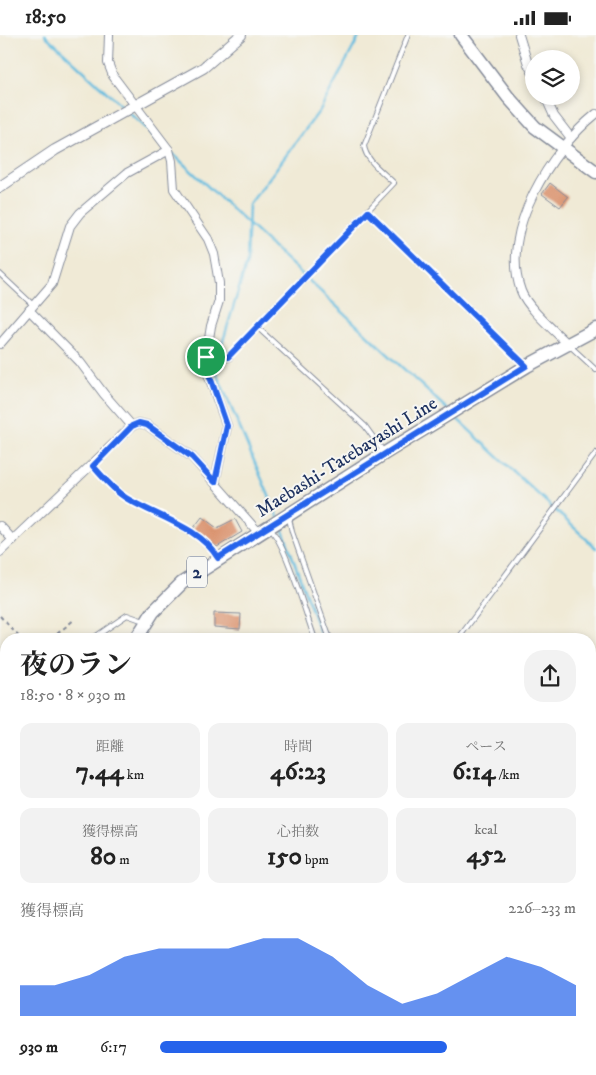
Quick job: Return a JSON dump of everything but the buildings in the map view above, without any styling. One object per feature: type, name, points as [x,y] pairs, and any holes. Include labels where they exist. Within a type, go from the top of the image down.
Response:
[{"type":"main road","points":[[461,35],[516,107],[536,127],[596,172]]},
{"type":"main road","name":"Maebashi-Tatebayashi Line","points":[[140,633],[146,622],[170,593],[218,558],[526,366],[569,345],[596,329]]},
{"type":"street","points":[[109,35],[108,63],[113,75],[135,107],[169,150],[172,161],[174,189],[208,239],[217,271],[219,301],[211,326],[208,371],[227,426],[215,482]]},
{"type":"street","points":[[0,187],[55,150],[203,68],[241,35]]},
{"type":"street","points":[[519,35],[525,54]]},
{"type":"street","points":[[549,105],[554,116],[571,138]]},
{"type":"street","points":[[569,345],[521,292],[515,251],[520,226],[546,173],[562,148],[596,114]]},
{"type":"street","points":[[0,344],[52,283],[70,226],[80,213],[127,173],[169,150]]},
{"type":"street","points":[[32,308],[80,362],[104,395],[132,426]]},
{"type":"street","points":[[210,357],[226,357]]},
{"type":"street","points":[[0,552],[93,466],[132,426],[139,423],[147,425],[192,457],[215,482],[275,523]]},
{"type":"street","points":[[0,526],[13,541]]},
{"type":"lane","points":[[226,357],[394,183],[369,159],[364,145],[408,35]]},
{"type":"lane","points":[[368,212],[526,366]]},
{"type":"lane","points":[[0,274],[32,308]]},
{"type":"lane","points":[[257,327],[365,426],[385,453]]},
{"type":"lane","points":[[569,345],[596,370]]},
{"type":"lane","points":[[462,633],[596,453]]},
{"type":"lane","points":[[275,523],[277,537],[313,633]]},
{"type":"lane","points":[[275,523],[327,633]]},
{"type":"lane","points":[[101,633],[127,615],[133,615],[146,622]]},
{"type":"path","points":[[93,466],[121,495],[192,534],[212,549],[218,558]]},
{"type":"path","points":[[0,616],[16,633]]},
{"type":"path","points":[[58,633],[75,619]]},
{"type":"waterway","points":[[45,35],[125,109]]},
{"type":"waterway","points":[[278,517],[216,372],[216,364],[247,262],[249,205],[320,110],[360,35]]},
{"type":"waterway","points":[[129,113],[156,138]]},
{"type":"waterway","points":[[173,154],[449,411]]},
{"type":"waterway","points":[[454,416],[596,548]]},
{"type":"waterway","points":[[281,525],[320,633]]},
{"type":"route","points":[[368,212],[522,360],[526,366],[218,558],[212,549],[192,534],[121,495],[93,466],[132,426],[139,423],[147,425],[164,439],[192,457],[215,482],[227,426],[208,371],[206,357],[228,357],[368,212]]}]
